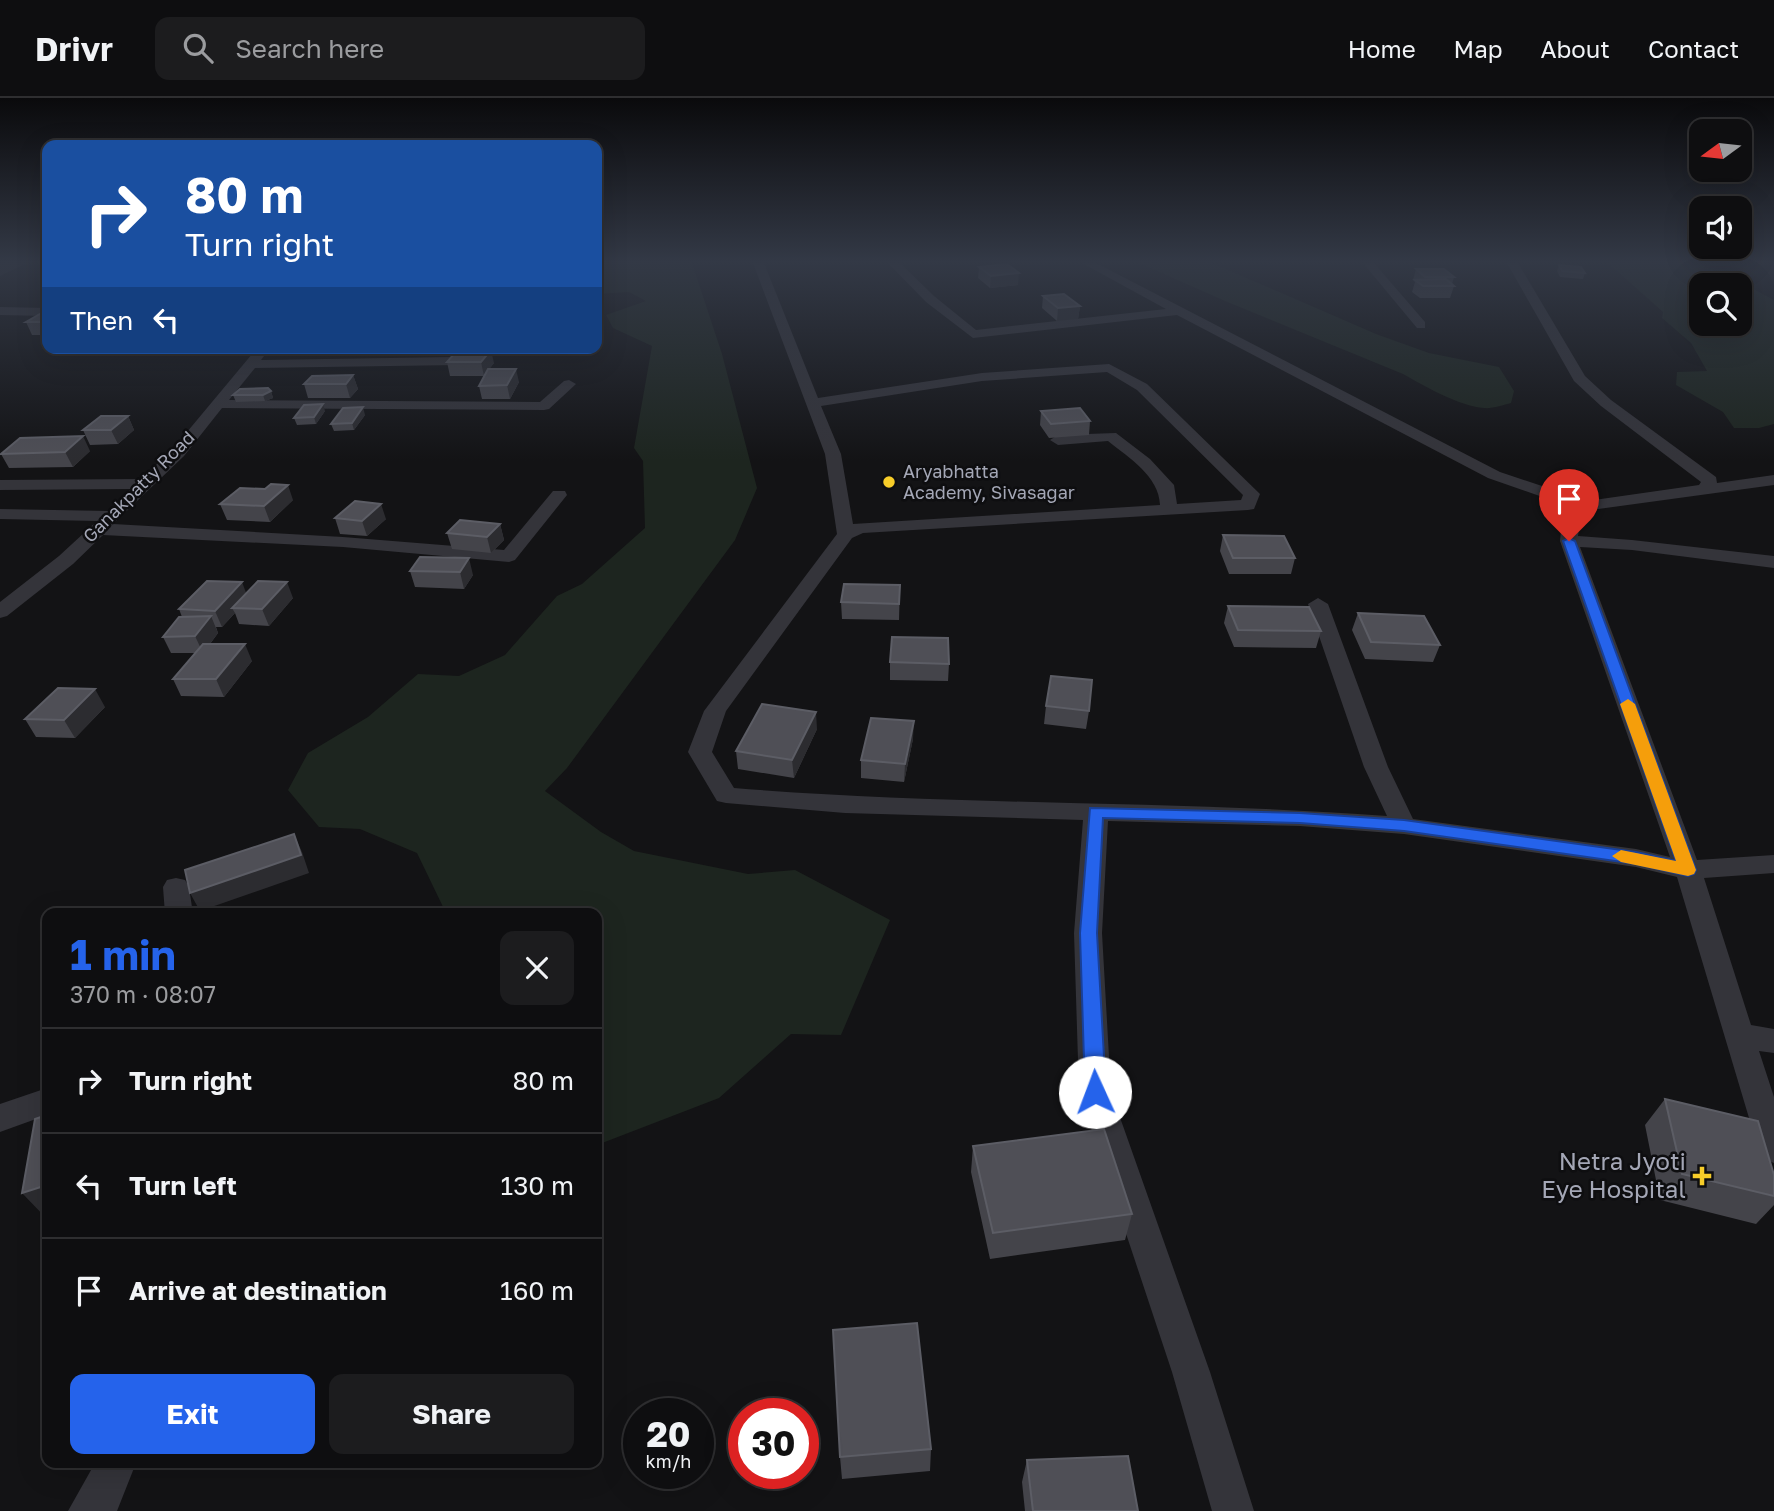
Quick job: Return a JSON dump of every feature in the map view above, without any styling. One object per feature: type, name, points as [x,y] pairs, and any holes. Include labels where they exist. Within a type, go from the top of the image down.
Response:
[{"type":"street","points":[[784,329],[833,454],[846,534]]},
{"type":"street","points":[[967,329],[973,334],[1019,329]]},
{"type":"street","points":[[1214,329],[1494,475],[1587,506],[1774,480]]},
{"type":"street","points":[[1550,329],[1578,378],[1606,403],[1710,481],[1704,490]]},
{"type":"street","name":"Ganakpatty Road","points":[[0,612],[66,560],[178,453],[258,354]]},
{"type":"street","points":[[249,364],[458,361],[463,354]]},
{"type":"street","points":[[813,403],[877,391],[982,377],[1109,368],[1142,387],[1252,494],[1248,505],[860,528],[846,534],[715,711],[700,752],[726,795],[845,805],[1300,818],[1404,826],[1636,858],[1688,870],[1774,864]]},
{"type":"street","points":[[217,404],[544,406],[569,384]]},
{"type":"street","points":[[1058,440],[1111,436],[1144,462],[1168,489],[1169,510]]},
{"type":"street","points":[[0,485],[145,484]]},
{"type":"street","points":[[0,514],[509,556],[559,495]]},
{"type":"street","points":[[1587,506],[1571,521],[1569,541],[1688,870],[1774,1148]]},
{"type":"street","points":[[1569,541],[1632,545],[1774,562]]},
{"type":"street","points":[[1318,604],[1376,767],[1404,826]]},
{"type":"street","points":[[1096,812],[1088,933],[1095,1092],[1191,1372],[1234,1511]]},
{"type":"street","points":[[1740,1035],[1774,1041]]},
{"type":"street","points":[[0,1118],[42,1103]]},
{"type":"street","points":[[89,1511],[102,1496],[114,1468]]},
{"type":"shaded area","points":[[615,329],[714,329],[757,488],[735,540],[567,768],[545,791],[601,832],[634,851],[748,874],[795,870],[890,920],[841,1035],[791,1034],[719,1098],[602,1143],[602,908],[444,908],[417,853],[360,829],[319,827],[288,790],[308,753],[368,717],[418,674],[459,676],[505,655],[557,596],[582,584],[645,528],[643,461],[634,448],[652,346]]},
{"type":"shaded area","points":[[1293,329],[1364,329],[1429,353],[1499,367],[1514,391],[1511,403],[1484,408],[1453,400],[1403,374]]},
{"type":"shaded area","points":[[1675,329],[1689,329],[1689,336],[1752,336],[1752,329],[1774,329],[1774,424],[1759,428],[1734,428],[1723,412],[1676,385],[1677,372],[1707,371],[1691,343]]},
{"type":"building","points":[[454,354],[488,354],[481,362],[447,362]]},
{"type":"building","points":[[488,369],[516,369],[507,385],[479,386]]},
{"type":"building","points":[[353,375],[346,384],[304,384],[312,376]]},
{"type":"building","points":[[268,388],[271,391],[263,395],[233,395],[240,389]]},
{"type":"building","points":[[323,404],[314,417],[294,418],[304,405]]},
{"type":"building","points":[[363,407],[352,423],[331,424],[343,408]]},
{"type":"building","points":[[1080,408],[1090,421],[1051,424],[1041,411]]},
{"type":"building","points":[[101,416],[128,416],[111,430],[83,430]]},
{"type":"building","points":[[83,436],[65,452],[1,454],[20,438]]},
{"type":"building","points":[[271,484],[288,485],[264,506],[220,504],[240,488],[265,489]]},
{"type":"building","points":[[355,501],[381,504],[362,521],[335,518]]},
{"type":"building","points":[[460,520],[500,524],[487,537],[447,533]]},
{"type":"building","points":[[1223,535],[1284,536],[1295,558],[1233,558]]},
{"type":"building","points":[[420,557],[469,558],[460,572],[410,571]]},
{"type":"building","points":[[207,581],[242,582],[215,611],[179,609]]},
{"type":"building","points":[[258,581],[287,582],[262,609],[232,608]]},
{"type":"building","points":[[844,584],[900,585],[899,604],[841,602]]},
{"type":"building","points":[[1228,606],[1309,607],[1321,631],[1238,630]]},
{"type":"building","points":[[1358,613],[1424,616],[1440,645],[1371,642]]},
{"type":"building","points":[[211,616],[195,636],[163,637],[179,617]]},
{"type":"building","points":[[892,637],[948,638],[949,664],[890,662]]},
{"type":"building","points":[[203,644],[245,644],[216,679],[173,679]]},
{"type":"building","points":[[1051,676],[1092,680],[1089,711],[1046,706]]},
{"type":"building","points":[[58,688],[95,689],[64,720],[25,719]]},
{"type":"building","points":[[762,704],[816,712],[792,760],[736,751]]},
{"type":"building","points":[[871,718],[914,721],[905,764],[861,760]]},
{"type":"building","points":[[294,834],[301,855],[190,893],[185,870]]},
{"type":"building","points":[[1665,1099],[1758,1121],[1774,1175],[1774,1196],[1682,1174]]},
{"type":"building","points":[[42,1117],[42,1187],[22,1193],[35,1119]]},
{"type":"building","points":[[1104,1129],[1132,1214],[993,1233],[973,1146]]},
{"type":"building","points":[[917,1323],[931,1449],[840,1457],[833,1330]]},
{"type":"building","points":[[1128,1456],[1138,1511],[1033,1511],[1027,1460]]},
{"type":"slow traffic","points":[[1621,856],[1688,870],[1628,704]]},
{"type":"place","name":"Aryabhatta Academy, Sivasagar","points":[[889,482]]},
{"type":"place","name":"Netra Jyoti Eye Hospital","points":[[1702,1176]]},
{"type":"route","points":[[1095,1092],[1088,933],[1096,812],[1300,818],[1404,826],[1636,858],[1688,870],[1569,541]]}]
